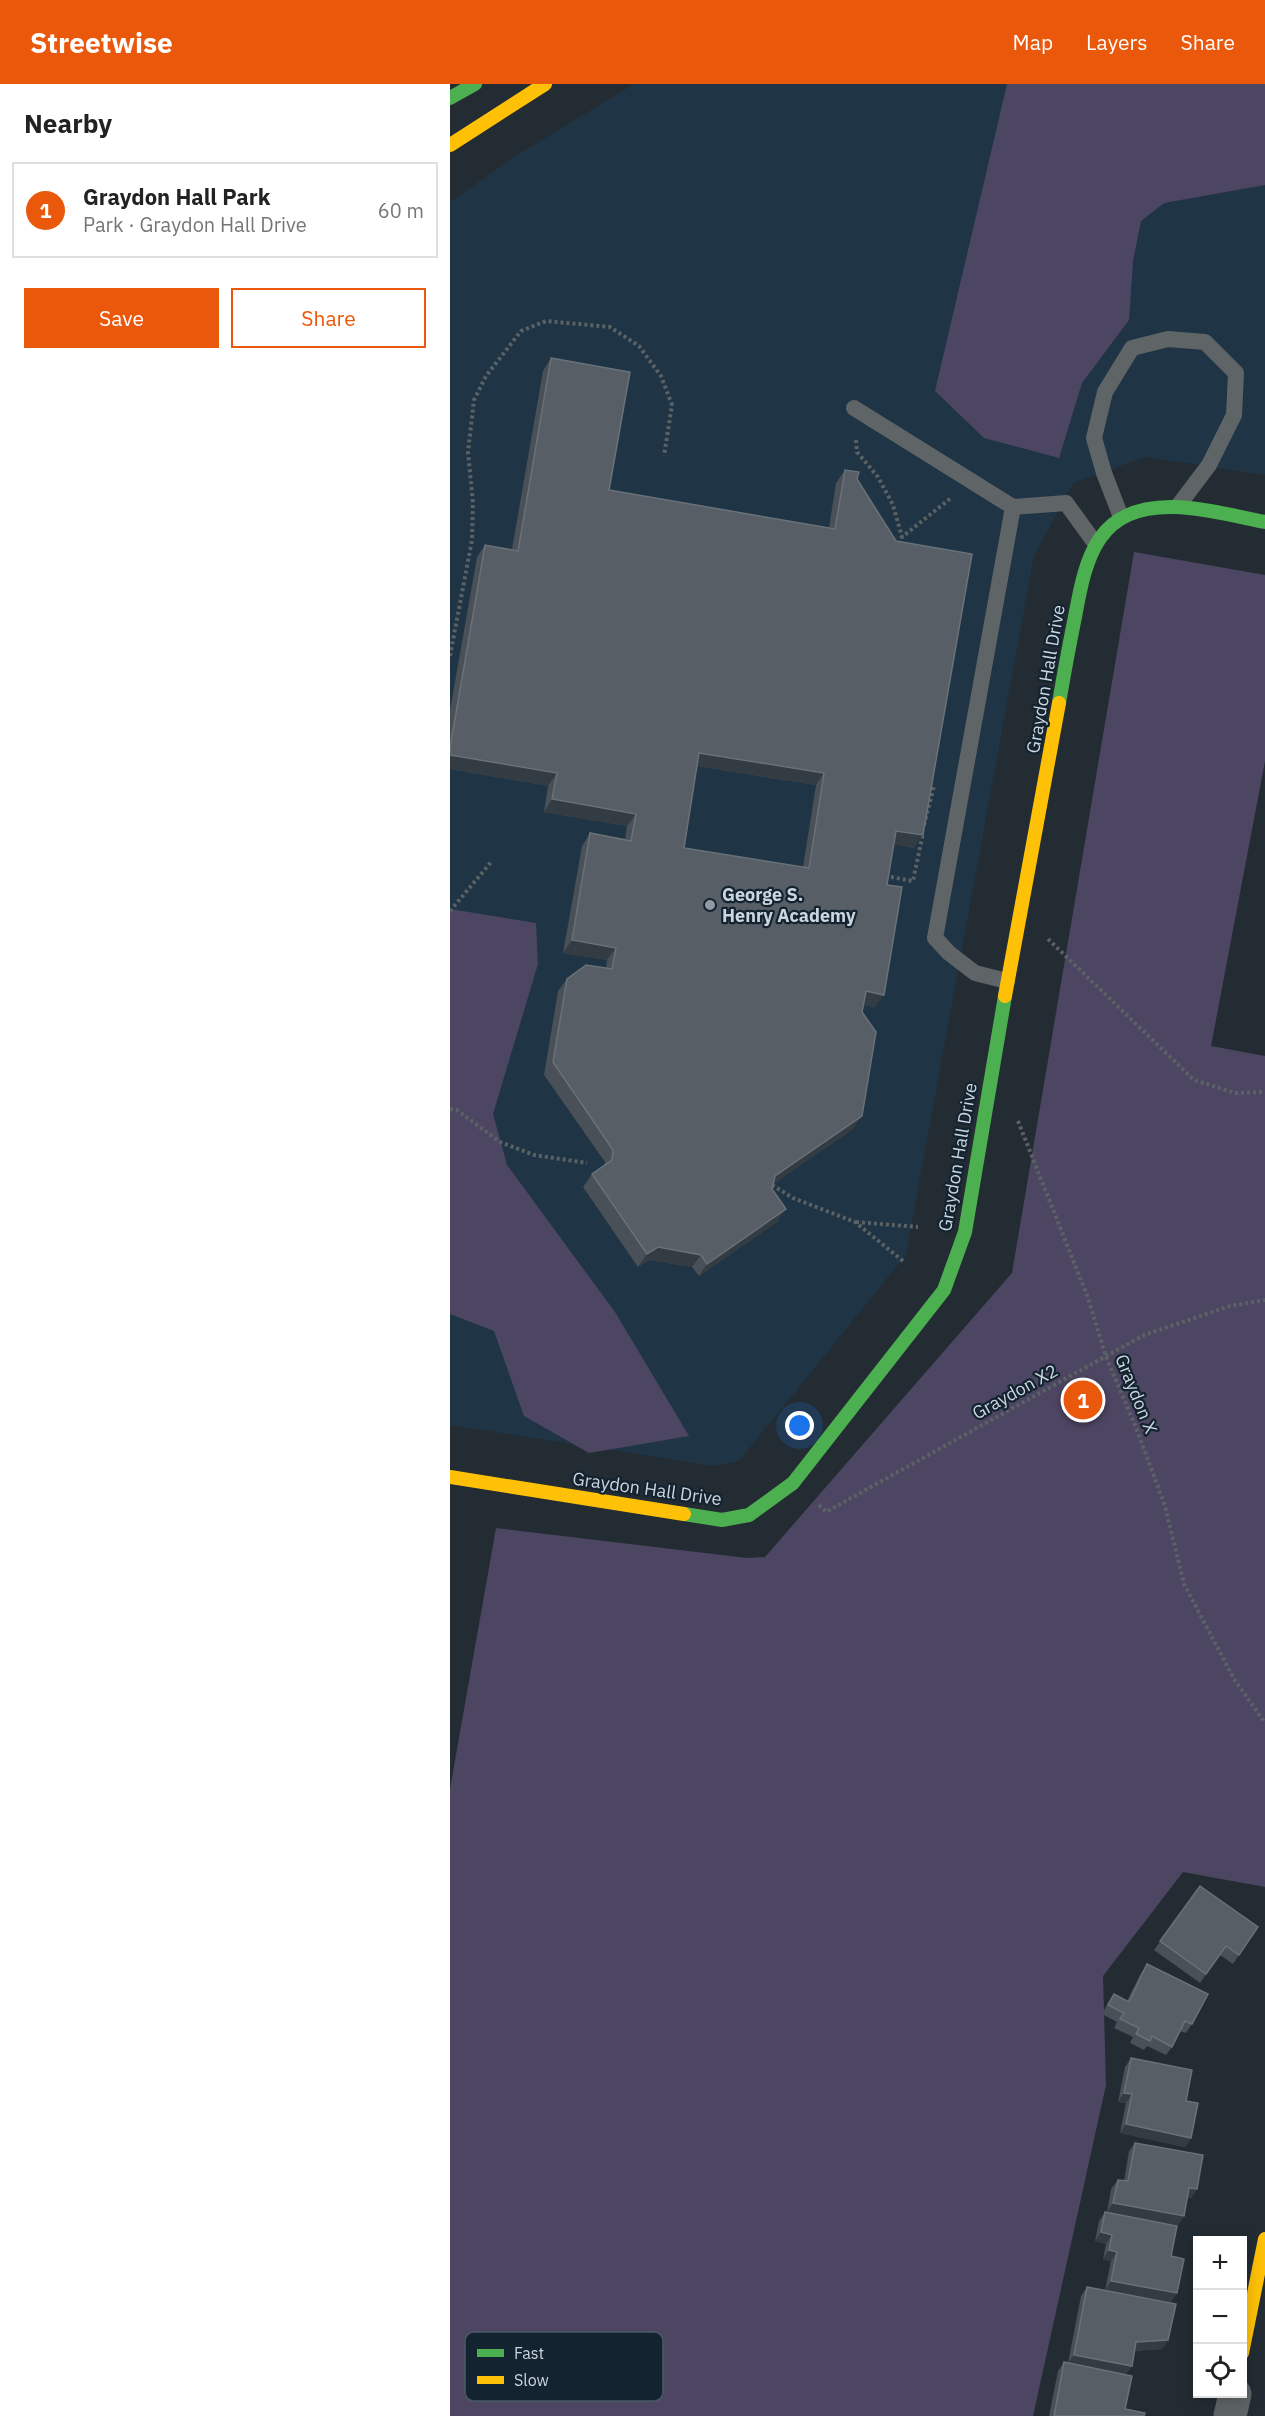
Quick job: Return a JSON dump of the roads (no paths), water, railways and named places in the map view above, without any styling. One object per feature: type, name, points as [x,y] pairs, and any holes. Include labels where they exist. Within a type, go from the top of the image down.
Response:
[{"type":"main road","points":[[450,98],[476,84]]},
{"type":"main road","points":[[450,145],[545,84]]},
{"type":"main road","points":[[1120,517],[1150,507],[1178,506],[1265,522]]},
{"type":"main road","name":"Graydon Hall Drive","points":[[450,1477],[722,1520],[749,1515],[793,1483],[944,1290],[965,1232],[1007,981],[1083,572],[1095,543],[1120,517]]},
{"type":"main road","points":[[1244,2344],[1265,2239]]},
{"type":"street","points":[[1230,2416],[1234,2398]]},
{"type":"lane","points":[[1120,517],[1094,438],[1105,392],[1132,348],[1168,339],[1205,342],[1236,374],[1234,415],[1209,465],[1178,506]]},
{"type":"lane","points":[[857,411],[1013,507],[1066,503],[1095,543]]},
{"type":"lane","points":[[1007,981],[975,973],[949,953],[935,938],[1013,507]]},
{"type":"place","name":"George S. Henry Academy","points":[[710,905]]},
{"type":"place","name":"Graydon Hall Park","points":[[1083,1400]]}]
